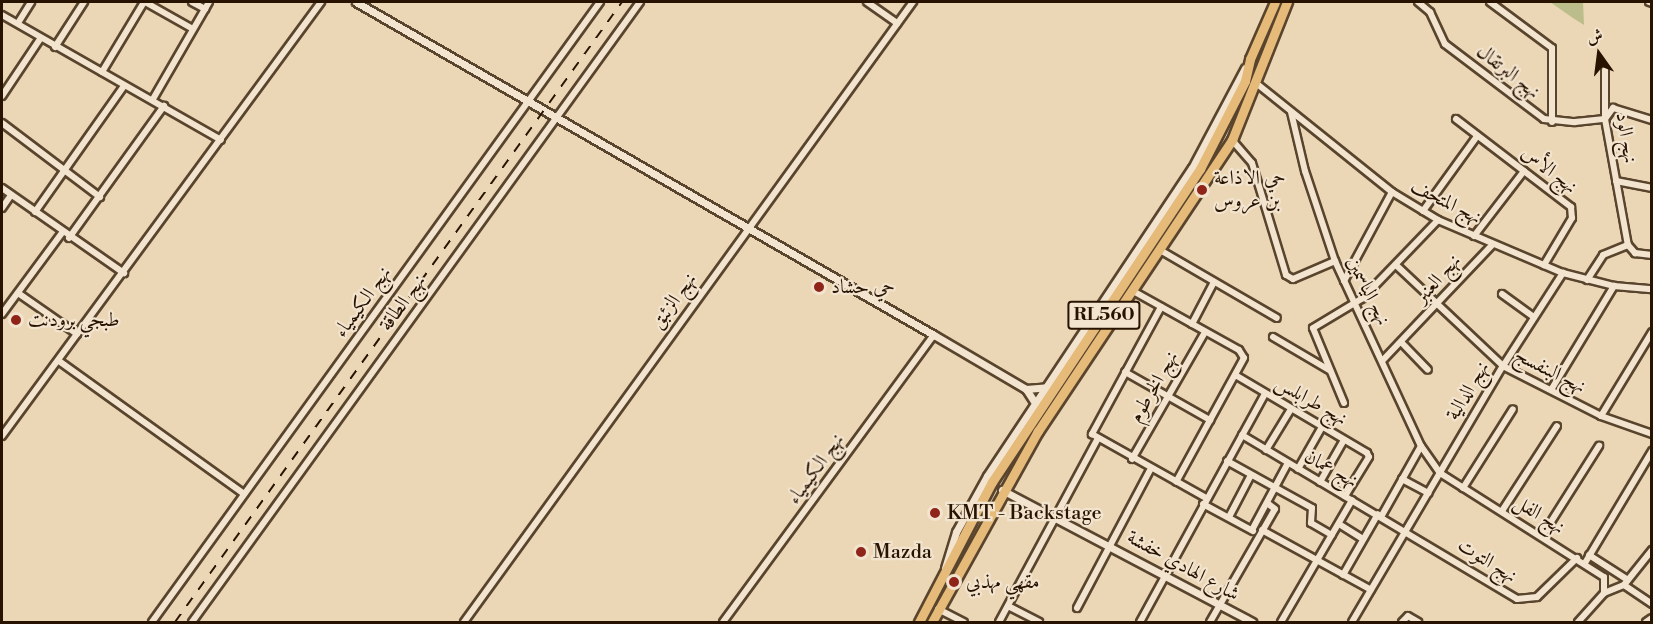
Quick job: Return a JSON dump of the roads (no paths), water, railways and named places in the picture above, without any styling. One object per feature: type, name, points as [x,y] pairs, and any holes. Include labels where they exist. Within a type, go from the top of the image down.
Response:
[{"type":"highway","name":"RL560","points":[[919,622],[945,568],[992,482],[1200,169],[1241,92],[1250,59],[1275,2]]},
{"type":"highway","name":"RL560","points":[[932,622],[1002,490],[1232,140],[1287,2]]},
{"type":"street","points":[[18,23],[30,2]]},
{"type":"street","points":[[55,46],[84,2]]},
{"type":"street","points":[[102,72],[144,2],[193,29]]},
{"type":"street","points":[[192,2],[205,9]]},
{"type":"street","points":[[153,99],[209,2]]},
{"type":"street","points":[[2,436],[321,2]]},
{"type":"street","points":[[356,2],[531,99],[747,228],[1026,389],[1035,403]]},
{"type":"street","name":"نهج الكيمياء","points":[[152,622],[600,2]]},
{"type":"street","name":"نهج الطاقة","points":[[192,622],[640,2]]},
{"type":"street","points":[[867,2],[897,23]]},
{"type":"street","name":"نهج الزئبق","points":[[464,622],[747,228],[914,2]]},
{"type":"street","name":"نهج البرتقال","points":[[1418,2],[1430,12],[1445,44],[1533,113],[1552,122],[1605,119],[1613,108],[1652,120]]},
{"type":"street","points":[[1490,2],[1552,48],[1552,122]]},
{"type":"street","points":[[2,16],[18,23],[40,39],[124,86],[153,99],[221,140]]},
{"type":"street","points":[[2,96],[40,39]]},
{"type":"street","points":[[945,568],[960,525],[1035,403],[1192,168],[1250,59]]},
{"type":"street","name":"نهج الود","points":[[1605,70],[1605,119],[1628,245]]},
{"type":"street","name":"نهج المتحف","points":[[1256,83],[1392,192],[1438,220],[1492,245],[1563,273],[1614,286],[1652,289]]},
{"type":"street","points":[[35,212],[124,86]]},
{"type":"street","points":[[69,238],[164,106]]},
{"type":"street","name":"نهج الياسمين","points":[[1291,112],[1305,171],[1335,261],[1421,446],[1440,473]]},
{"type":"street","name":"نهج الأس","points":[[1456,119],[1573,210],[1544,265]]},
{"type":"street","points":[[2,123],[100,197]]},
{"type":"street","points":[[1422,211],[1477,136]]},
{"type":"street","points":[[1232,140],[1252,163],[1286,275],[1293,279],[1335,261]]},
{"type":"street","points":[[1474,236],[1524,171]]},
{"type":"street","points":[[1616,181],[1652,188]]},
{"type":"street","points":[[2,188],[69,238],[124,273]]},
{"type":"street","points":[[1344,281],[1392,192]]},
{"type":"street","points":[[2,208],[11,195]]},
{"type":"street","points":[[1344,403],[1313,328],[1356,303],[1438,220]]},
{"type":"street","points":[[2,314],[62,233]]},
{"type":"street","name":"نهج العنبر","points":[[1383,360],[1402,343],[1492,245]]},
{"type":"street","points":[[1587,280],[1603,255],[1628,245],[1635,253],[1652,255]]},
{"type":"street","points":[[1160,250],[1277,318]]},
{"type":"street","name":"نهج البنفسج","points":[[1395,265],[1503,366],[1601,416],[1652,434]]},
{"type":"street","name":"نهج الدالية","points":[[1352,622],[1503,366],[1563,273]]},
{"type":"street","points":[[1192,324],[1214,282]]},
{"type":"street","points":[[1551,390],[1614,286]]},
{"type":"street","points":[[1133,291],[1239,350],[1244,362],[1176,482]]},
{"type":"street","points":[[18,293],[77,334]]},
{"type":"street","points":[[1502,294],[1534,317]]},
{"type":"street","points":[[1161,307],[1092,435],[1150,470],[1176,482],[1252,530],[1261,532],[1316,559],[1371,590]]},
{"type":"street","name":"نهج الخرطوم","points":[[1132,459],[1205,332]]},
{"type":"street","points":[[1601,416],[1649,333]]},
{"type":"street","name":"نهج الكيمياء","points":[[723,622],[934,335]]},
{"type":"street","points":[[1273,337],[1330,371]]},
{"type":"street","points":[[1402,343],[1428,370]]},
{"type":"street","points":[[59,361],[244,494]]},
{"type":"street","points":[[1125,372],[1210,420]]},
{"type":"street","name":"نهج طرابلس","points":[[1237,376],[1368,454],[1345,495]]},
{"type":"street","points":[[1026,389],[1047,387]]},
{"type":"street","points":[[1140,622],[1264,393]]},
{"type":"street","points":[[1266,450],[1291,409]]},
{"type":"street","points":[[1462,488],[1513,409]]},
{"type":"street","points":[[1502,511],[1557,426]]},
{"type":"street","points":[[1298,469],[1322,427]]},
{"type":"street","name":"نهج عمان","points":[[1242,435],[1405,529]]},
{"type":"street","points":[[999,622],[1053,516],[1097,440]]},
{"type":"street","points":[[1320,482],[1344,440]]},
{"type":"street","points":[[1343,575],[1363,538],[1421,446]]},
{"type":"street","points":[[1542,536],[1599,446]]},
{"type":"street","points":[[1585,563],[1652,451]]},
{"type":"street","points":[[1227,461],[1312,508],[1311,523],[1332,535]]},
{"type":"street","points":[[1252,530],[1288,463]]},
{"type":"street","points":[[1077,608],[1150,470]]},
{"type":"street","name":"نهج الفل","points":[[1440,473],[1585,563],[1604,577],[1604,593]]},
{"type":"street","points":[[1229,517],[1251,475]]},
{"type":"street","points":[[1402,479],[1428,493]]},
{"type":"street","name":"شارع الهادي خفشة","points":[[1002,490],[1252,622]]},
{"type":"street","points":[[1281,622],[1352,500]]},
{"type":"street","points":[[1210,622],[1275,509],[1267,503]]},
{"type":"street","points":[[1339,524],[1363,538]]},
{"type":"street","name":"نهج التوت","points":[[1405,529],[1524,601],[1537,597],[1576,558]]},
{"type":"street","points":[[1578,622],[1604,593],[1626,583],[1652,550]]},
{"type":"street","points":[[1589,555],[1651,603]]},
{"type":"street","points":[[1008,606],[1039,622]]},
{"type":"street","points":[[938,609],[964,622]]},
{"type":"street","points":[[1402,622],[1408,616],[1418,622]]},
{"type":"street","points":[[1646,622],[1652,618]]},
{"type":"railway","points":[[175,622],[622,2]]},
{"type":"place","name":"حي الاذاعة بن عروس","points":[[1202,190]]},
{"type":"place","name":"حي حشاد","points":[[819,287]]},
{"type":"place","name":"طبجي برودنت","points":[[16,320]]},
{"type":"place","name":"KMT - Backstage","points":[[935,513]]},
{"type":"place","name":"Mazda","points":[[861,552]]},
{"type":"place","name":"مقهي مهذبي","points":[[954,582]]}]
